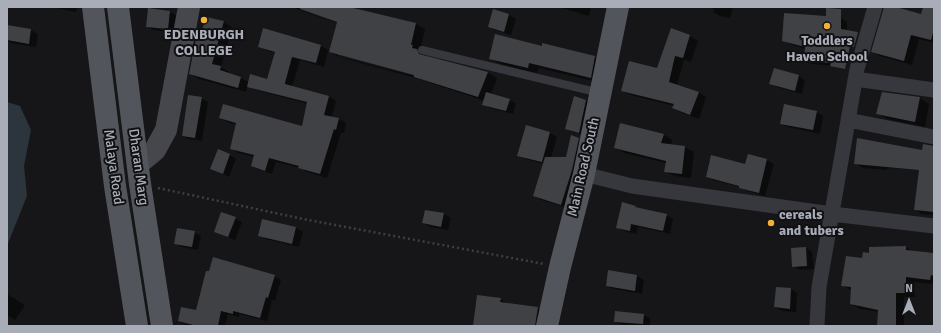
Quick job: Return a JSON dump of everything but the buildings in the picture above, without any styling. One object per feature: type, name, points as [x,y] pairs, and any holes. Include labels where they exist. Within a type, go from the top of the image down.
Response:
[{"type":"main road","name":"Malaya Road","points":[[93,7],[115,186],[138,326]]},
{"type":"main road","name":"Dharan Marg","points":[[118,7],[139,174],[162,326]]},
{"type":"main road","name":"Main Road South","points":[[547,326],[560,267],[584,174],[618,7]]},
{"type":"street","points":[[139,174],[166,130],[189,7]]},
{"type":"street","points":[[816,326],[819,287],[855,79],[875,7]]},
{"type":"street","points":[[855,79],[934,90]]},
{"type":"street","points":[[848,120],[934,137]]},
{"type":"street","points":[[584,174],[632,186],[832,214],[934,226]]},
{"type":"lane","points":[[422,50],[600,93]]},
{"type":"path","points":[[139,174],[303,219],[560,267]]},
{"type":"shaded area","points":[[7,102],[20,106],[31,130],[24,166],[27,196],[7,246]]},
{"type":"place","name":"EDENBURGH COLLEGE","points":[[204,20]]},
{"type":"place","name":"Toddlers Haven School","points":[[827,26]]},
{"type":"place","name":"cereals and tubers","points":[[771,223]]}]
